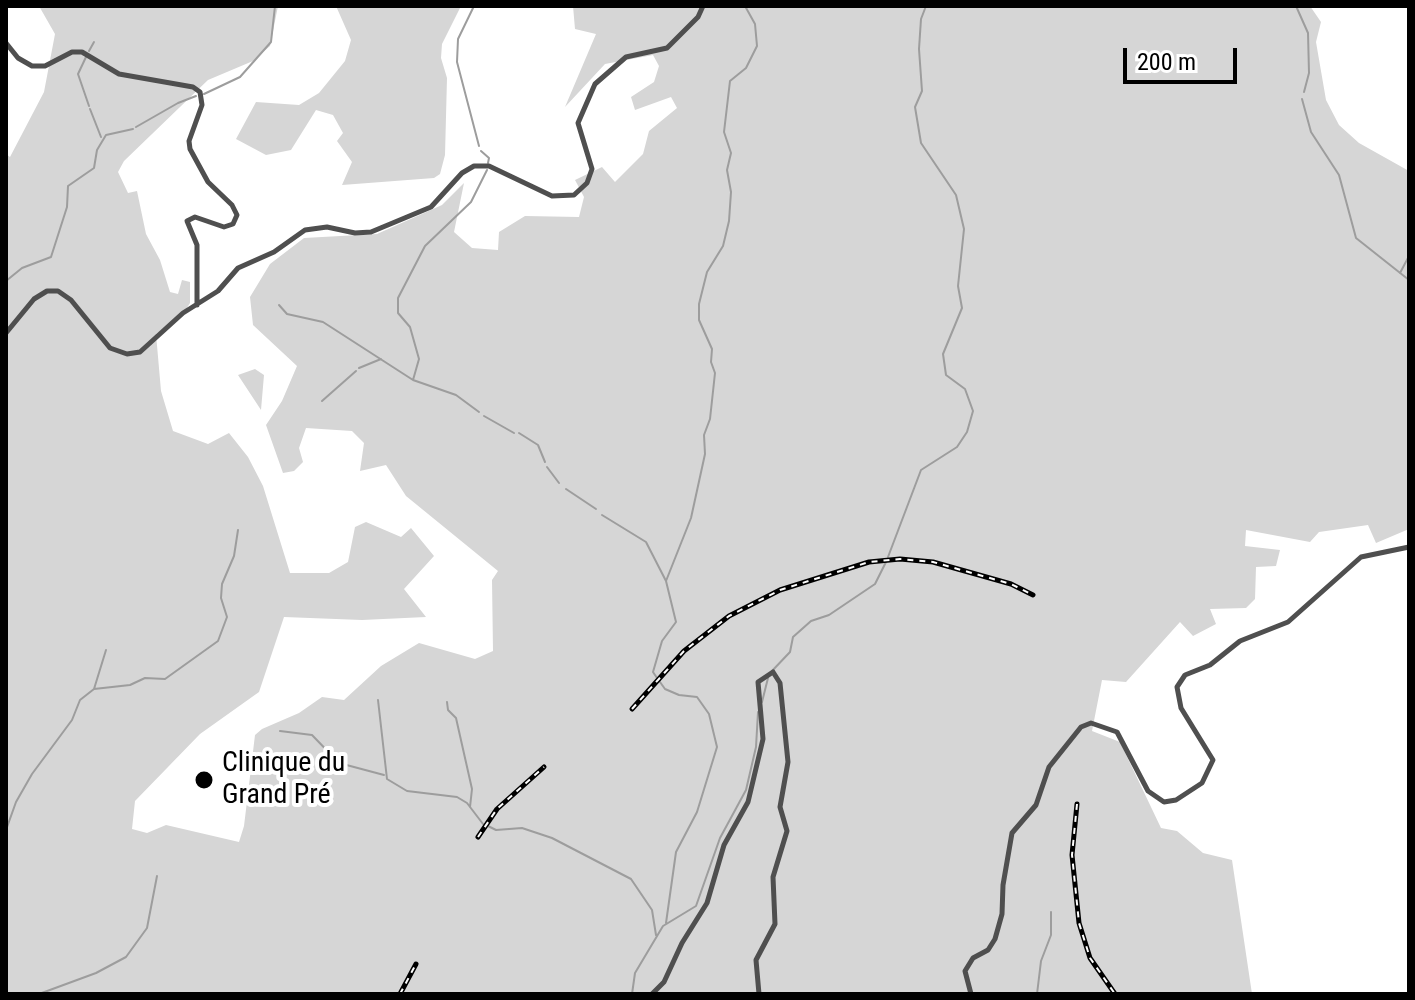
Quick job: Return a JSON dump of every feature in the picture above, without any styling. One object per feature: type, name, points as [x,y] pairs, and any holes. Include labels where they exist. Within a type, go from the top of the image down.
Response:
[{"type":"street","points":[[6,333],[34,299],[47,291],[58,291],[71,300],[110,348],[133,354],[146,348],[218,291],[238,268],[274,252],[305,230],[327,227],[363,233],[399,222],[431,207],[462,173],[474,166],[489,166],[552,196],[568,197],[578,193],[592,169],[590,153],[579,129],[579,114],[595,84],[626,57],[667,48],[698,17],[703,6]]},
{"type":"street","points":[[6,43],[18,58],[32,66],[45,66],[72,52],[82,52],[119,74],[196,89],[202,105],[189,141],[190,149],[208,182],[232,205],[237,215],[233,224],[224,227],[195,217],[187,221],[197,245],[197,305]]},
{"type":"street","points":[[971,994],[965,971],[973,958],[988,950],[995,939],[1002,914],[1003,885],[1012,833],[1036,805],[1049,767],[1081,727],[1091,723],[1117,732],[1148,791],[1160,800],[1176,800],[1202,783],[1213,760],[1181,708],[1177,696],[1180,680],[1210,665],[1240,641],[1285,625],[1353,562],[1371,554],[1409,547]]},
{"type":"street","points":[[652,994],[664,982],[684,939],[707,903],[724,845],[748,802],[759,762],[761,704],[758,682],[770,672],[780,683],[788,762],[780,807],[787,831],[773,877],[775,924],[756,960],[759,994]]},
{"type":"shaded area","points":[[39,6],[278,6],[270,46],[253,61],[208,80],[124,161],[118,172],[128,193],[137,191],[146,234],[160,260],[170,292],[178,294],[182,280],[190,282],[190,303],[185,311],[156,334],[161,391],[173,431],[208,444],[229,433],[248,457],[263,486],[290,573],[329,573],[348,562],[355,527],[366,522],[401,537],[411,528],[434,556],[404,589],[426,617],[362,620],[284,617],[259,692],[200,734],[135,801],[132,829],[147,833],[166,825],[239,842],[244,826],[255,735],[299,713],[322,697],[344,700],[381,666],[419,643],[475,659],[493,651],[492,580],[498,571],[406,496],[386,465],[360,471],[364,443],[352,431],[306,428],[299,448],[303,462],[294,471],[283,473],[266,425],[282,401],[297,366],[253,325],[250,297],[270,264],[304,238],[377,234],[442,205],[464,183],[454,232],[472,248],[498,250],[499,232],[525,216],[579,217],[584,197],[575,180],[602,167],[615,182],[643,154],[649,131],[677,108],[671,97],[635,110],[631,97],[654,82],[659,66],[653,55],[605,64],[565,107],[596,34],[575,29],[573,6],[1310,6],[1321,22],[1316,42],[1326,100],[1339,125],[1359,143],[1409,171],[1409,529],[1376,543],[1368,525],[1319,532],[1310,542],[1246,530],[1245,546],[1280,550],[1276,566],[1256,567],[1255,599],[1246,608],[1210,609],[1216,624],[1193,636],[1180,622],[1126,682],[1102,680],[1092,731],[1120,742],[1161,828],[1177,831],[1203,853],[1232,860],[1252,994],[6,994],[6,154],[10,157],[44,92],[55,34]]},
{"type":"shaded area","points":[[336,6],[461,6],[442,44],[441,58],[447,78],[445,155],[440,174],[434,178],[342,185],[352,162],[337,141],[343,133],[333,115],[316,110],[291,150],[266,155],[236,139],[256,102],[299,105],[319,93],[345,61],[351,40]]},
{"type":"shaded area","points":[[255,369],[264,375],[261,410],[238,375]]},
{"type":"waterway","points":[[204,94],[240,77],[271,42],[275,6]]},
{"type":"waterway","points":[[474,6],[458,39],[457,62],[479,146]]},
{"type":"waterway","points":[[666,581],[691,518],[705,454],[704,435],[710,419],[715,373],[711,362],[712,349],[699,320],[699,304],[707,272],[723,246],[729,221],[731,192],[727,170],[731,153],[724,132],[730,81],[746,68],[757,46],[755,24],[745,6]]},
{"type":"waterway","points":[[888,557],[921,470],[957,447],[967,432],[973,411],[965,389],[946,375],[943,354],[962,308],[958,286],[964,229],[956,195],[921,143],[915,107],[922,91],[919,49],[921,19],[926,6]]},
{"type":"waterway","points":[[1296,6],[1308,33],[1309,73],[1304,92]]},
{"type":"waterway","points":[[89,51],[94,42]]},
{"type":"waterway","points":[[86,57],[78,74],[89,106]]},
{"type":"waterway","points":[[136,127],[196,96]]},
{"type":"waterway","points":[[1302,99],[1311,132],[1339,175],[1356,238],[1409,280]]},
{"type":"waterway","points":[[90,109],[101,137]]},
{"type":"waterway","points":[[6,281],[22,268],[51,257],[67,207],[68,186],[94,168],[97,150],[106,135],[133,129]]},
{"type":"waterway","points":[[481,151],[489,158],[488,163]]},
{"type":"waterway","points":[[413,380],[419,359],[410,327],[398,313],[398,298],[425,246],[471,202],[487,170]]},
{"type":"waterway","points":[[1400,273],[1409,256]]},
{"type":"waterway","points":[[279,305],[287,314],[323,322],[413,380],[456,395],[479,412]]},
{"type":"waterway","points":[[359,368],[381,359]]},
{"type":"waterway","points":[[322,401],[356,371]]},
{"type":"waterway","points":[[484,416],[514,433]]},
{"type":"waterway","points":[[519,433],[538,445],[545,462]]},
{"type":"waterway","points":[[547,467],[559,483]]},
{"type":"waterway","points":[[566,489],[596,509]]},
{"type":"waterway","points":[[602,515],[646,542],[666,581],[676,622],[662,641],[653,672],[657,678]]},
{"type":"waterway","points":[[94,689],[130,685],[145,678],[165,679],[218,641],[227,617],[221,598],[222,584],[234,556],[238,530]]},
{"type":"waterway","points":[[771,672],[790,652],[793,637],[811,621],[829,615],[875,584],[886,562]]},
{"type":"waterway","points":[[6,830],[16,802],[32,774],[72,720],[80,700],[94,689],[106,650]]},
{"type":"waterway","points":[[762,702],[768,678]]},
{"type":"waterway","points":[[660,682],[665,689],[679,695],[697,697],[709,714],[717,747],[697,812],[676,852],[666,923]]},
{"type":"waterway","points":[[378,700],[387,779],[407,791],[457,797],[467,803],[483,824]]},
{"type":"waterway","points":[[447,702],[448,710],[456,718],[472,789],[470,807]]},
{"type":"waterway","points":[[632,994],[635,973],[663,926],[696,906],[720,838],[746,790],[756,747],[758,712]]},
{"type":"waterway","points":[[280,731],[312,735],[339,763],[384,775]]},
{"type":"waterway","points":[[488,826],[496,830],[522,828],[552,838],[631,879],[652,910],[656,935]]},
{"type":"waterway","points":[[39,994],[96,973],[126,957],[147,928],[157,876]]},
{"type":"waterway","points":[[1037,994],[1041,961],[1051,935],[1051,912]]},
{"type":"railway","points":[[632,709],[684,651],[729,616],[780,590],[869,562],[900,559],[933,562],[1011,584],[1033,595]]},
{"type":"railway","points":[[478,837],[497,809],[544,767]]},
{"type":"railway","points":[[1077,804],[1072,855],[1079,923],[1090,958],[1115,994]]},
{"type":"railway","points":[[400,994],[416,964]]},
{"type":"place","name":"Clinique du Grand Pré","points":[[204,780]]}]
